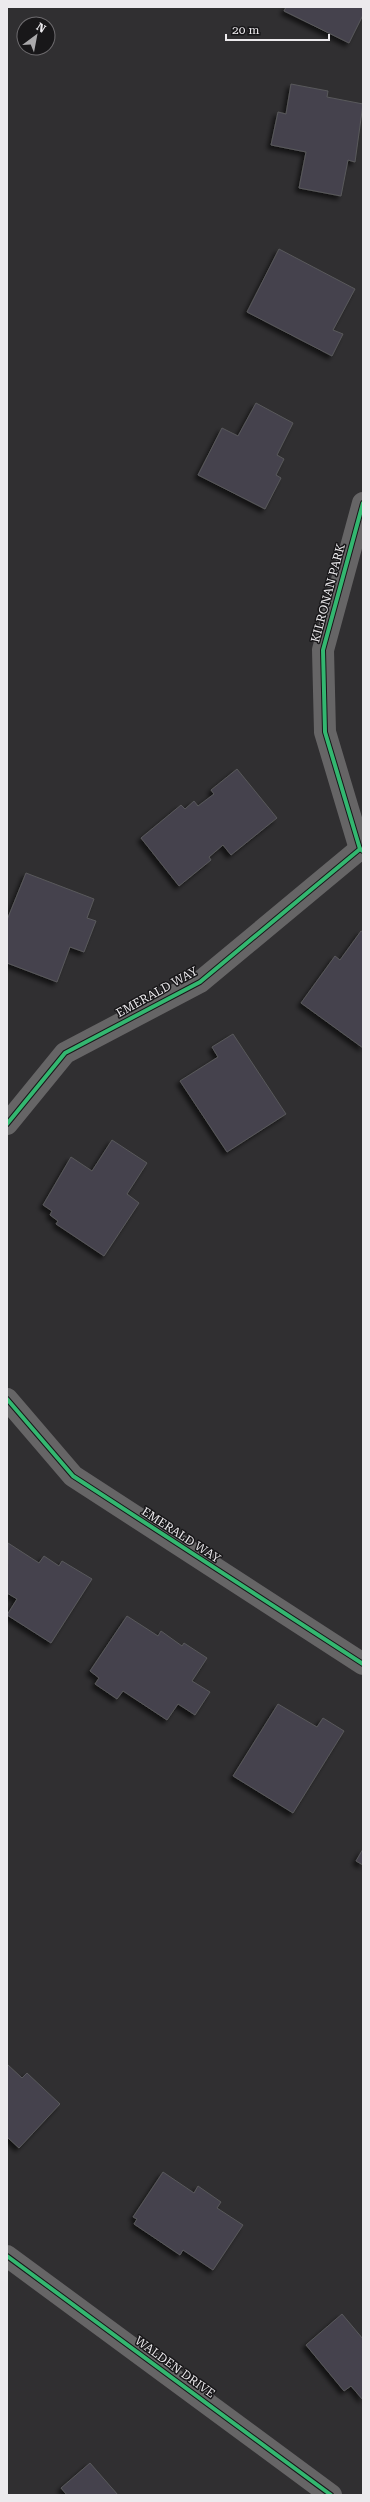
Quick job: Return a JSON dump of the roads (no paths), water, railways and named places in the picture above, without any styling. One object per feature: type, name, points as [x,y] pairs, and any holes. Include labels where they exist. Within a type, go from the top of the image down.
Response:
[{"type":"street","name":"KILRONAN PARK","points":[[361,850],[324,732],[323,650],[363,503]]},
{"type":"street","name":"EMERALD WAY","points":[[7,1124],[65,1053],[200,982],[361,850]]},
{"type":"street","name":"EMERALD WAY","points":[[7,1399],[73,1476],[363,1664]]},
{"type":"street","name":"WALDEN DRIVE","points":[[7,2256],[331,2495]]}]
